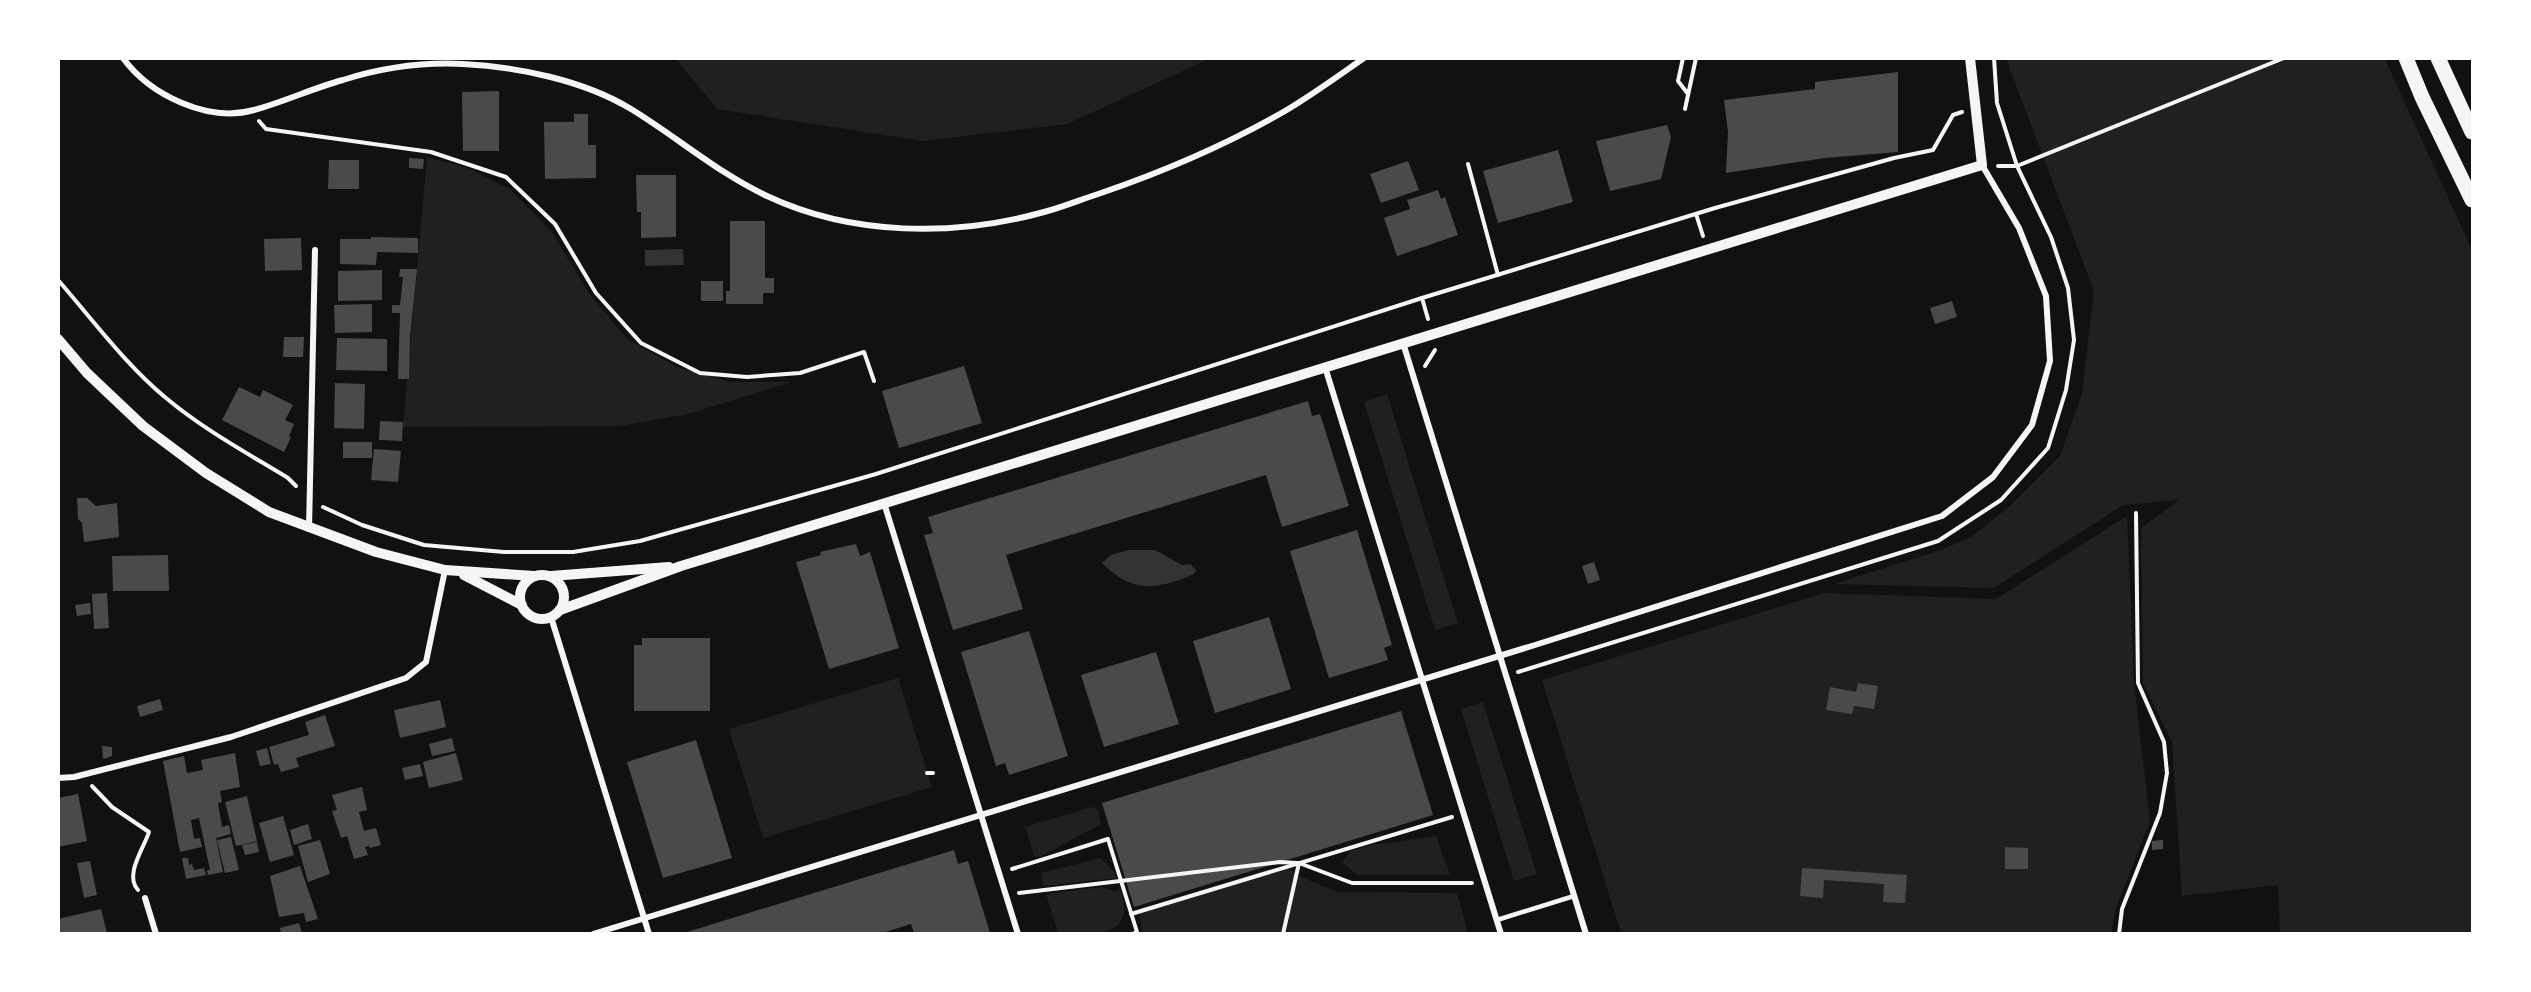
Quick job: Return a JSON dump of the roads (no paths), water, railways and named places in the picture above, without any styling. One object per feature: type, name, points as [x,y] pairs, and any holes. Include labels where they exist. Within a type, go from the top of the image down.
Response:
[{"type":"main road","points":[[2406,58],[2422,98],[2472,200]]},
{"type":"main road","points":[[2438,58],[2472,132]]},
{"type":"street","points":[[123,58],[144,81],[164,94],[189,106],[212,111],[251,111],[342,80],[379,71],[462,64],[514,70],[560,81],[628,108],[717,168],[768,196],[809,212],[850,222],[891,228],[944,228],[993,223],[1043,212],[1161,172],[1235,138],[1288,109],[1364,58]]},
{"type":"street","points":[[593,933],[1499,655],[1942,516],[1993,477],[2032,425],[2050,361],[2046,296],[2019,228],[1982,165],[1970,58]]},
{"type":"street","points":[[534,576],[528,580],[521,591],[525,611],[537,618],[555,614],[681,566],[1982,165]]},
{"type":"street","points":[[309,529],[315,250]]},
{"type":"street","points":[[58,339],[87,372],[143,426],[206,473],[269,512],[309,529],[376,552],[459,572],[551,576],[681,566]]},
{"type":"street","points":[[1403,344],[1586,933]]},
{"type":"street","points":[[1325,367],[1501,933]]},
{"type":"street","points":[[884,503],[1018,933]]},
{"type":"street","points":[[58,778],[80,776],[231,737],[406,678],[426,662],[445,570]]},
{"type":"street","points":[[459,572],[522,605]]},
{"type":"street","points":[[551,576],[558,580],[564,592],[563,605],[555,614]]},
{"type":"street","points":[[555,614],[649,933]]},
{"type":"street","points":[[145,898],[156,933]]},
{"type":"lane","points":[[1497,920],[1574,896]]}]
